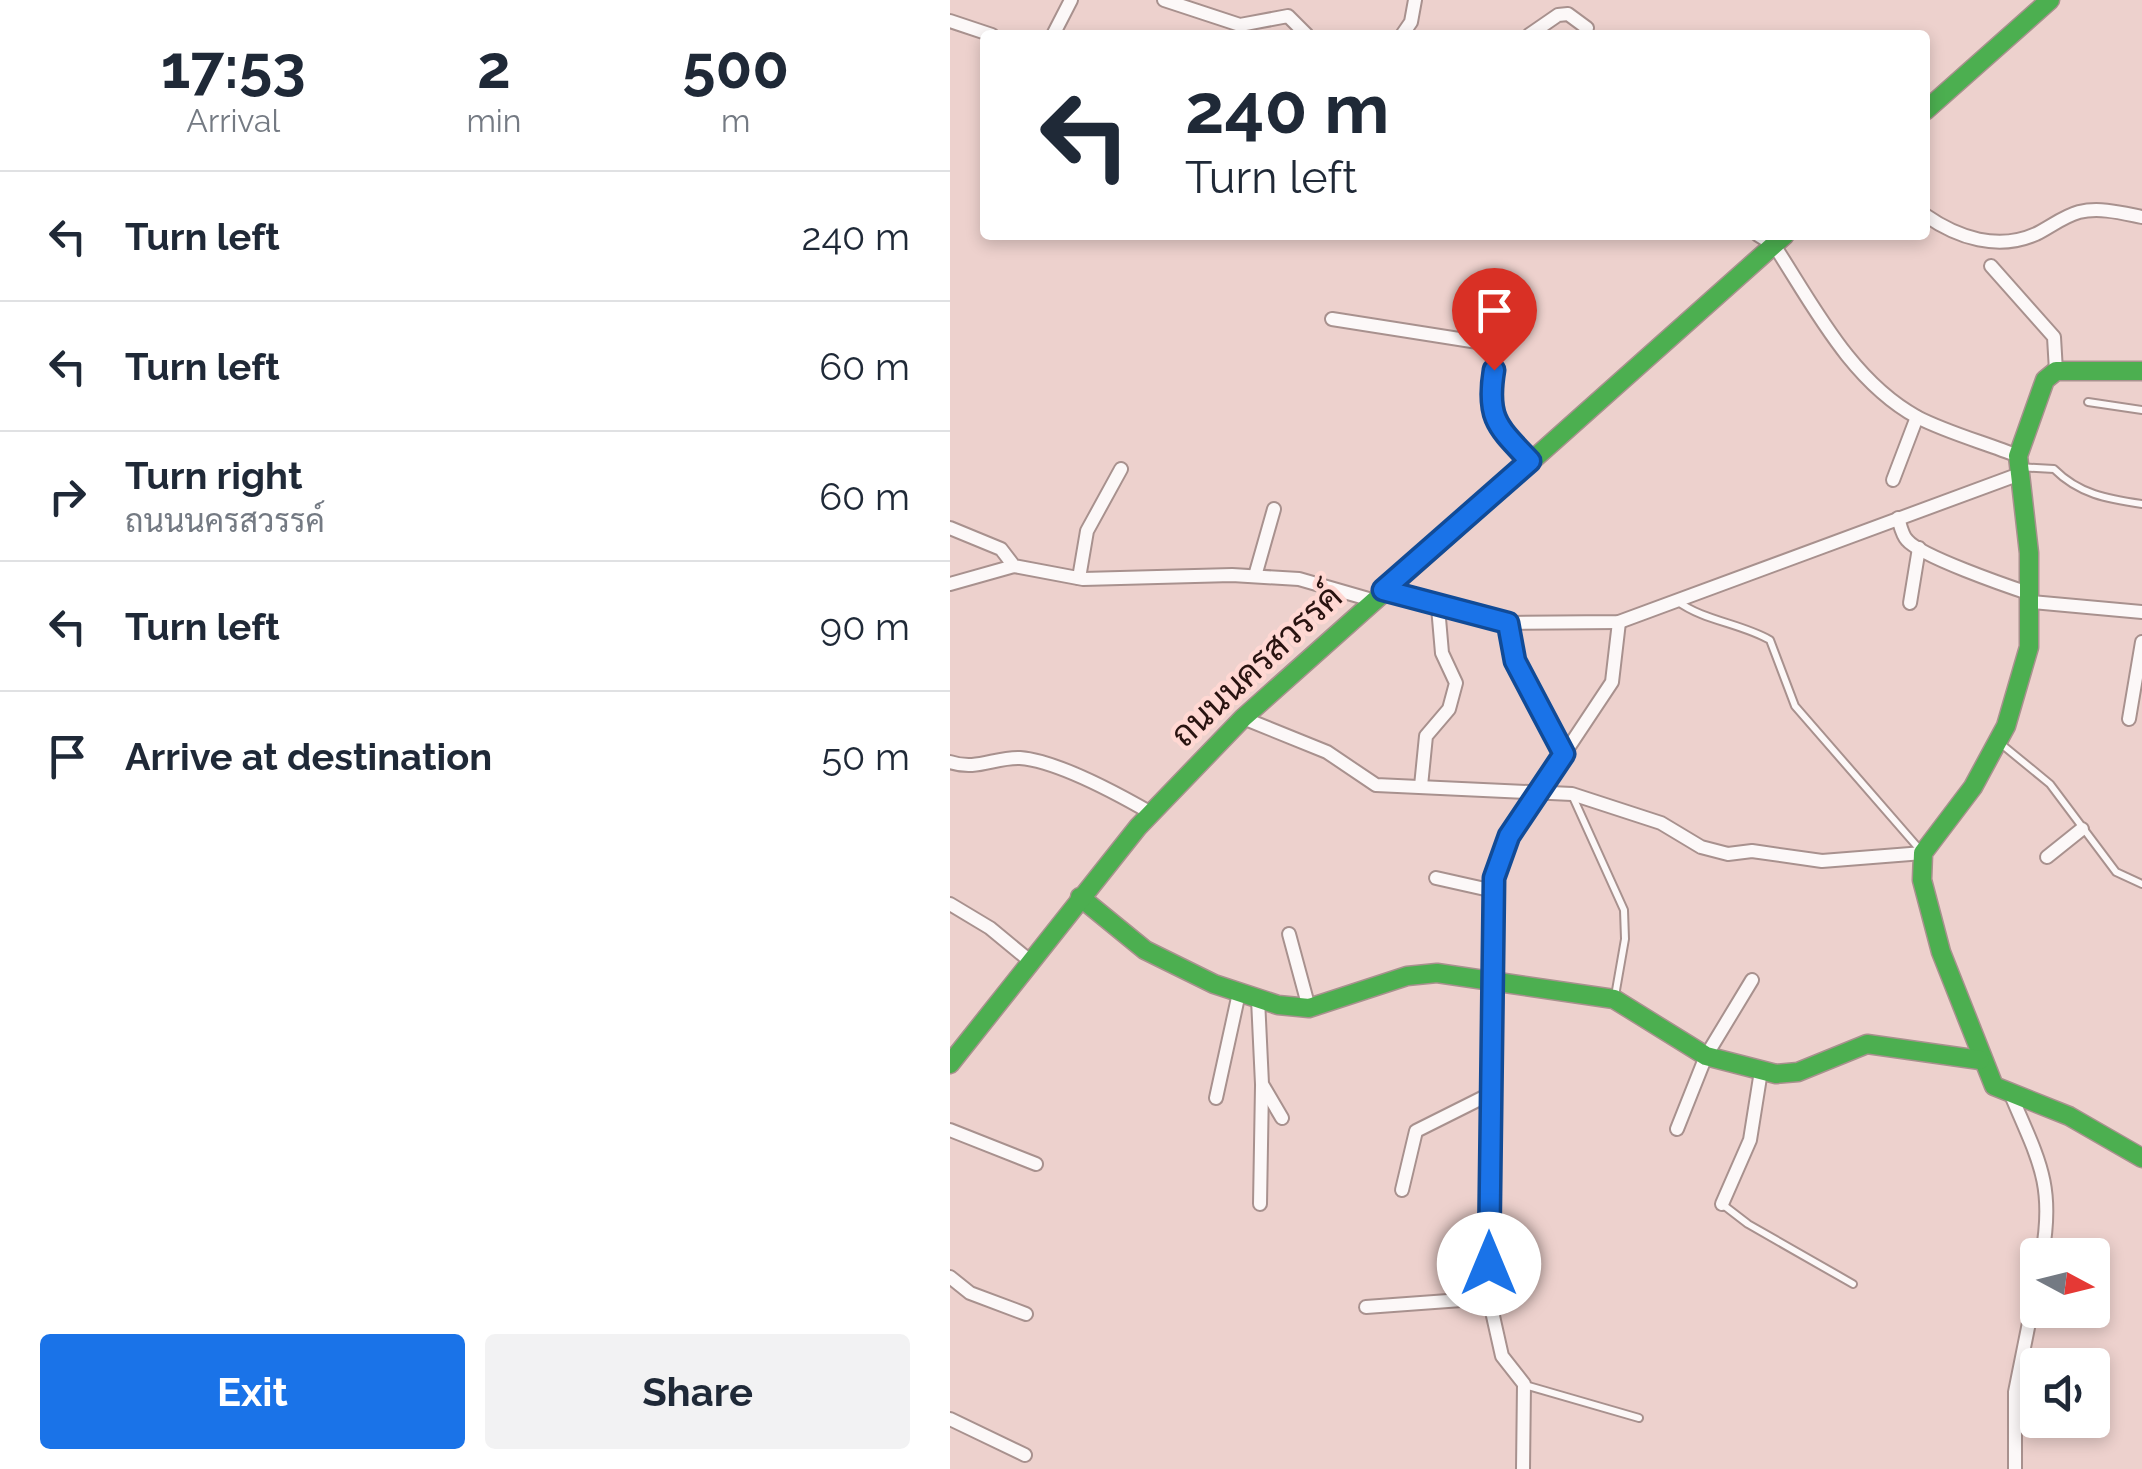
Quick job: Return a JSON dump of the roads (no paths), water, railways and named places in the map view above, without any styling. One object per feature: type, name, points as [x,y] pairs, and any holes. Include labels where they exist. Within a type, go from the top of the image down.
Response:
[{"type":"street","points":[[1056,30],[1072,0]]},
{"type":"street","points":[[1164,0],[1240,25],[1288,16],[1302,30]]},
{"type":"street","points":[[1406,30],[1412,22],[1415,0]]},
{"type":"street","points":[[1930,106],[2047,1]]},
{"type":"street","points":[[1536,30],[1558,14],[1568,14],[1587,28]]},
{"type":"street","points":[[950,21],[980,31]]},
{"type":"street","points":[[1930,218],[1962,235],[1996,244],[2033,235],[2078,212],[2104,210],[2142,217]]},
{"type":"street","name":"ถนนนครสวรรค์","points":[[950,1064],[1080,896],[1151,814],[1244,718],[1770,240]]},
{"type":"street","points":[[1773,240],[1839,344],[1880,390],[1917,416],[2018,466]]},
{"type":"street","points":[[1992,266],[2054,337],[2056,372]]},
{"type":"street","points":[[1332,319],[1497,345],[1490,396],[1494,424],[1530,461]]},
{"type":"street","points":[[2142,371],[2056,372],[2044,380],[2018,466],[2031,598],[2029,648],[1998,741],[1974,787],[1923,853],[1922,880],[1941,952],[1980,1060],[1994,1086],[2069,1116],[2142,1158]]},
{"type":"street","points":[[1893,480],[1917,416]]},
{"type":"street","points":[[950,584],[1014,566],[1080,578],[1255,576],[1300,579],[1508,623],[1619,622],[1898,518],[2018,466]]},
{"type":"street","points":[[1080,578],[1088,531],[1121,470]]},
{"type":"street","points":[[1255,576],[1274,509]]},
{"type":"street","points":[[1898,518],[1906,540],[1919,548],[2031,598],[2142,612]]},
{"type":"street","points":[[950,528],[1000,550],[1014,566]]},
{"type":"street","points":[[1910,602],[1919,548]]},
{"type":"street","points":[[1421,786],[1426,736],[1449,710],[1456,683],[1442,652],[1438,607]]},
{"type":"street","points":[[1523,1469],[1524,1384],[1502,1356],[1489,1298],[1488,1095],[1494,891],[1509,836],[1612,682],[1619,622]]},
{"type":"street","points":[[1508,623],[1515,661],[1564,754]]},
{"type":"street","points":[[2129,719],[2142,642]]},
{"type":"street","points":[[1244,718],[1327,752],[1376,786],[1572,794],[1661,823],[1701,847],[1728,854],[1752,852],[1822,861],[1923,853]]},
{"type":"street","points":[[950,762],[974,768],[1018,758],[1119,794],[1151,814]]},
{"type":"street","points":[[2048,857],[2082,830]]},
{"type":"street","points":[[1436,878],[1494,891]]},
{"type":"street","points":[[1080,896],[1145,950],[1258,1000],[1308,1008],[1408,976],[1492,978],[1614,999],[1706,1056],[1761,1071],[1798,1072],[1867,1044],[1980,1060]]},
{"type":"street","points":[[950,904],[990,928],[1030,961]]},
{"type":"street","points":[[1289,934],[1308,1008]]},
{"type":"street","points":[[1676,1129],[1706,1056],[1752,980]]},
{"type":"street","points":[[1216,1098],[1239,993]]},
{"type":"street","points":[[1258,1000],[1262,1084],[1260,1204]]},
{"type":"street","points":[[1722,1204],[1750,1140],[1761,1071]]},
{"type":"street","points":[[1262,1084],[1282,1118]]},
{"type":"street","points":[[1402,1190],[1416,1131],[1488,1095]]},
{"type":"street","points":[[2011,1095],[2046,1178],[2045,1238]]},
{"type":"street","points":[[950,1130],[1036,1164]]},
{"type":"street","points":[[950,1277],[970,1292],[1026,1314]]},
{"type":"street","points":[[1366,1308],[1489,1298]]},
{"type":"street","points":[[2016,1469],[2015,1392],[2028,1328]]},
{"type":"street","points":[[950,1419],[1025,1455]]},
{"type":"lane","points":[[2088,402],[2142,410]]},
{"type":"lane","points":[[2018,466],[2054,469],[2071,486],[2105,498],[2142,504]]},
{"type":"lane","points":[[1677,602],[1691,612],[1749,628],[1770,640],[1795,706],[1923,853]]},
{"type":"lane","points":[[1998,741],[2050,784],[2116,872],[2142,884]]},
{"type":"lane","points":[[1572,794],[1624,910],[1625,939],[1614,999]]},
{"type":"lane","points":[[1722,1204],[1748,1224],[1853,1284]]},
{"type":"lane","points":[[1524,1384],[1639,1418]]}]
